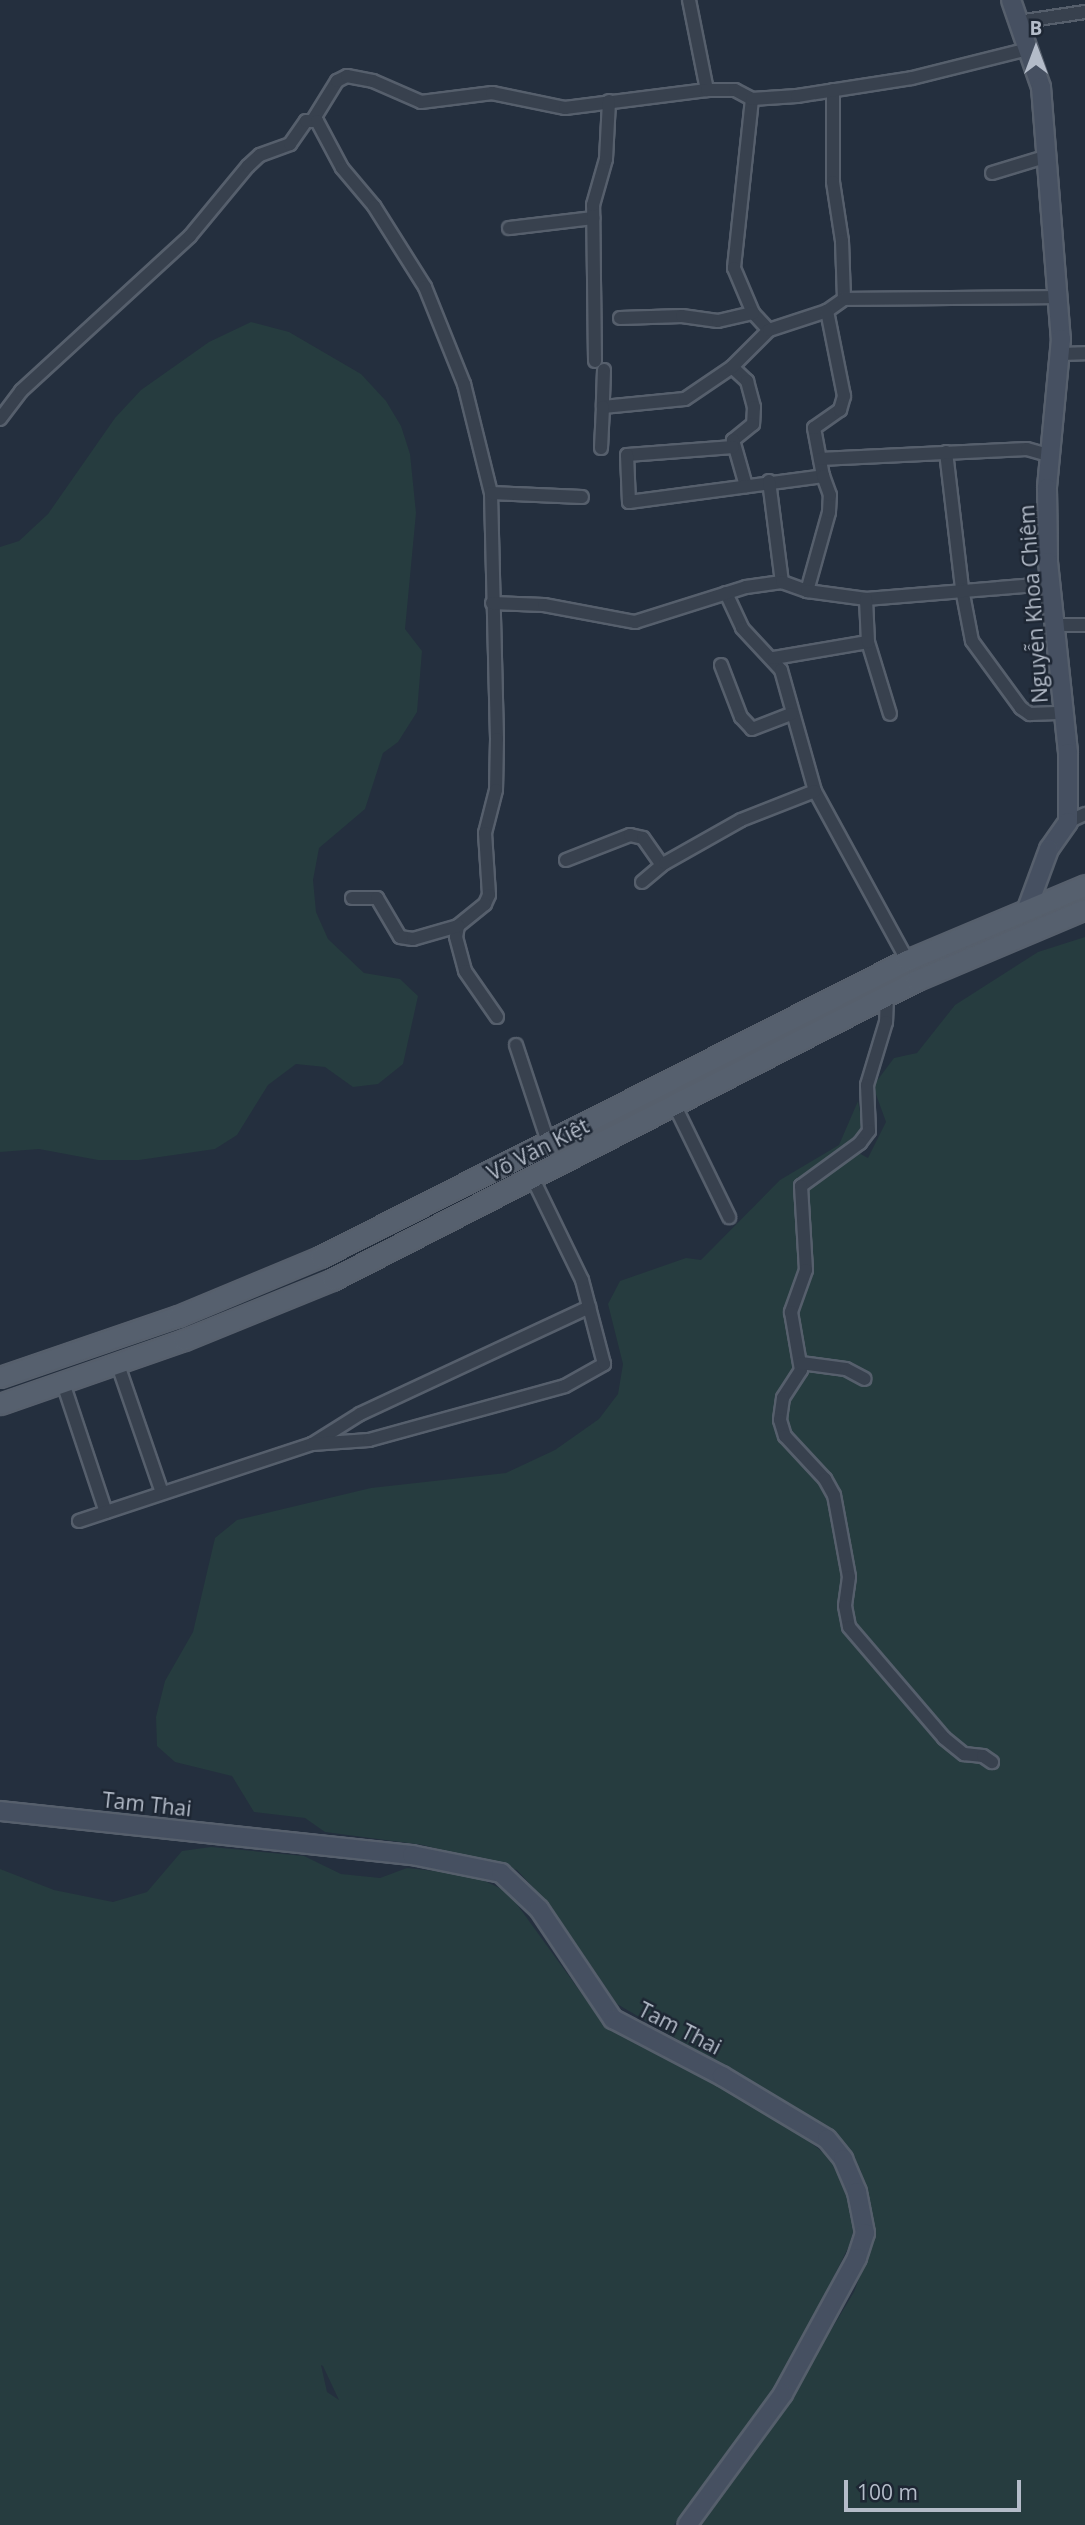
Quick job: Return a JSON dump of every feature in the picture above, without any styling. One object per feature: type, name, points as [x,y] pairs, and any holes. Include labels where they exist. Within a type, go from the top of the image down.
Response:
[{"type":"main road","name":"Võ Văn Kiệt","points":[[0,1377],[178,1317],[320,1257],[907,961],[1028,906],[1085,885]]},
{"type":"main road","points":[[1028,906],[1037,927]]},
{"type":"main road","name":"Võ Văn Kiệt","points":[[0,1404],[118,1365],[332,1280],[887,995],[1037,927],[1085,909]]},
{"type":"main road","points":[[602,1114],[613,1135]]},
{"type":"main road","points":[[320,1257],[332,1280]]},
{"type":"street","points":[[689,0],[707,90]]},
{"type":"street","name":"Nguyễn Khoa Chiêm","points":[[1012,0],[1041,87],[1058,297],[1060,354],[1048,455],[1050,584],[1064,713],[1068,822]]},
{"type":"street","points":[[1018,22],[1085,12]]},
{"type":"street","points":[[313,120],[337,81],[347,76],[373,81],[421,102],[492,93],[551,107],[707,90],[735,89],[752,99],[833,90],[912,78],[1028,49]]},
{"type":"street","points":[[833,90],[832,182],[842,241],[844,299]]},
{"type":"street","points":[[752,99],[734,268],[754,313],[769,330]]},
{"type":"street","points":[[601,448],[603,407],[593,218],[596,186],[606,159],[608,101]]},
{"type":"street","points":[[0,419],[21,391],[190,236],[248,166],[265,152],[290,144],[306,121],[313,120]]},
{"type":"street","points":[[313,120],[425,287],[464,384],[491,493],[497,739],[496,790],[485,833],[489,895],[485,904],[458,926],[413,939],[400,937],[377,898],[352,898]]},
{"type":"street","points":[[992,173],[1045,157]]},
{"type":"street","points":[[509,228],[593,218]]},
{"type":"street","points":[[603,407],[685,399],[732,368],[769,330],[827,312],[844,299],[1058,297]]},
{"type":"street","points":[[807,591],[829,512],[830,495],[822,476],[814,428],[840,410],[844,396],[827,312]]},
{"type":"street","points":[[620,318],[682,316],[718,321],[754,313]]},
{"type":"street","points":[[1060,354],[1085,353]]},
{"type":"street","points":[[732,368],[747,381],[755,420],[735,434],[733,447],[746,486]]},
{"type":"street","points":[[733,447],[627,455],[629,502],[700,496],[769,481],[822,476]]},
{"type":"street","points":[[820,459],[1027,449],[1048,455]]},
{"type":"street","points":[[946,452],[962,589],[975,647],[1021,708],[1030,714],[1064,713]]},
{"type":"street","points":[[769,481],[782,582]]},
{"type":"street","points":[[491,493],[582,497]]},
{"type":"street","points":[[492,603],[544,605],[635,622],[726,593],[782,582],[807,591],[866,599],[962,589],[1050,584]]},
{"type":"street","points":[[726,593],[742,628],[774,658],[781,670],[815,791],[907,961]]},
{"type":"street","points":[[866,599],[868,642],[890,714]]},
{"type":"street","points":[[1054,625],[1085,625]]},
{"type":"street","points":[[774,658],[868,642]]},
{"type":"street","points":[[721,665],[741,717],[752,729],[792,714]]},
{"type":"street","points":[[642,882],[662,865],[753,814],[815,791]]},
{"type":"street","points":[[1028,906],[1049,849],[1068,822],[1085,814]]},
{"type":"street","points":[[566,860],[630,835],[643,838],[662,865]]},
{"type":"street","points":[[458,926],[457,944],[465,971],[497,1017]]},
{"type":"street","points":[[887,995],[886,1022],[867,1084],[869,1131],[860,1143],[800,1186],[806,1270],[791,1312],[800,1363],[799,1375],[783,1398],[781,1430],[834,1495],[849,1577],[845,1606],[849,1627],[944,1738],[964,1754],[983,1756],[992,1762]]},
{"type":"street","points":[[516,1045],[548,1142]]},
{"type":"street","points":[[674,1104],[729,1217]]},
{"type":"street","points":[[312,1444],[369,1440],[565,1386],[604,1364],[582,1280],[532,1177]]},
{"type":"street","points":[[79,1521],[312,1444],[360,1414],[589,1307]]},
{"type":"street","points":[[800,1363],[846,1369],[864,1379]]},
{"type":"street","points":[[118,1365],[162,1493]]},
{"type":"street","points":[[63,1383],[106,1512]]},
{"type":"street","name":"Tam Thai","points":[[0,1811],[412,1855],[501,1873],[539,1909],[613,2019],[722,2076],[827,2139],[844,2159],[857,2192],[864,2233],[857,2258],[783,2394],[687,2525]]},
{"type":"green space","points":[[251,322],[289,332],[361,374],[386,401],[401,426],[410,454],[416,513],[405,629],[422,651],[417,712],[398,742],[383,753],[365,809],[319,848],[313,880],[316,912],[328,939],[364,973],[400,979],[418,996],[403,1064],[378,1084],[353,1087],[325,1067],[296,1064],[268,1085],[237,1135],[215,1149],[139,1160],[98,1160],[39,1149],[0,1152],[0,547],[19,541],[48,514],[115,418],[141,390],[209,342]]},
{"type":"green space","points":[[1085,937],[1085,2525],[698,2525],[774,2424],[854,2292],[874,2237],[861,2171],[844,2142],[821,2123],[617,2004],[551,1907],[517,1870],[423,1845],[325,1832],[305,1818],[254,1812],[232,1776],[175,1762],[157,1746],[156,1717],[165,1681],[193,1632],[215,1538],[237,1520],[371,1488],[506,1473],[555,1450],[599,1419],[618,1394],[623,1364],[608,1304],[620,1281],[686,1258],[701,1260],[780,1180],[839,1145],[858,1101],[865,1139],[855,1151],[868,1158],[886,1122],[873,1086],[894,1058],[917,1053],[955,1005],[1038,952]]},
{"type":"green space","points":[[211,1847],[304,1856],[341,1874],[380,1878],[407,1868],[472,1875],[508,1892],[603,2023],[789,2126],[824,2153],[841,2173],[855,2226],[849,2246],[782,2381],[674,2525],[0,2525],[0,1869],[54,1890],[113,1902],[147,1892],[182,1851]],"holes":[[[321,2365],[339,2400],[327,2392]]]}]
